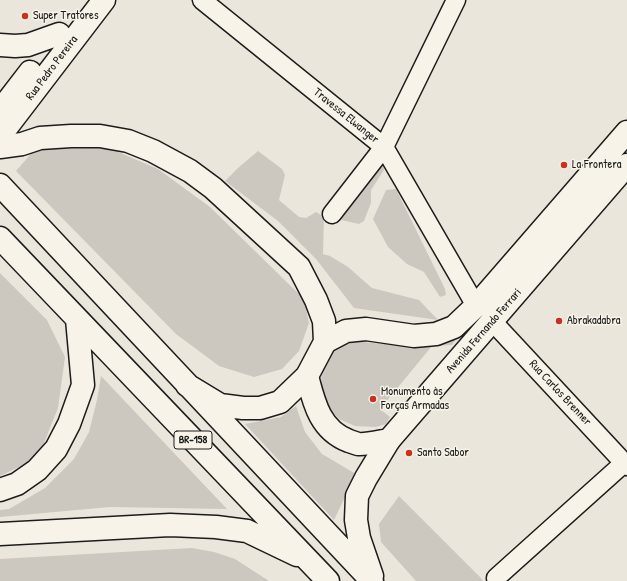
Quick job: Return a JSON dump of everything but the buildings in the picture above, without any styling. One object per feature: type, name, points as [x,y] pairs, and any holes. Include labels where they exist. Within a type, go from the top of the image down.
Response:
[{"type":"main road","name":"Rua Pedro Pereira","points":[[0,111],[86,0]]},
{"type":"main road","name":"Rua Pedro Pereira","points":[[0,136],[104,0]]},
{"type":"main road","points":[[0,45],[28,45],[59,34]]},
{"type":"main road","name":"Avenida Fernando Ferrari","points":[[324,342],[346,331],[366,329],[414,336],[436,334],[454,327],[476,306],[627,132]]},
{"type":"main road","points":[[0,147],[22,144],[40,138],[100,136],[128,141],[153,151],[190,171],[213,188],[299,267],[316,300],[324,321],[324,342],[307,376],[280,402],[260,408],[243,408],[220,405],[187,385]]},
{"type":"main road","name":"Avenida Fernando Ferrari","points":[[373,581],[359,538],[356,520],[357,496],[389,440],[492,321],[625,173]]},
{"type":"main road","name":"BR-158","points":[[0,186],[373,581]]},
{"type":"main road","name":"BR-158","points":[[0,238],[328,581]]},
{"type":"main road","points":[[0,490],[17,484],[37,470],[56,449],[69,424],[83,385],[77,319]]},
{"type":"main road","points":[[307,376],[313,401],[321,418],[332,431],[344,439],[359,444],[389,440]]},
{"type":"main road","points":[[0,534],[170,525],[216,527],[247,532],[309,561]]},
{"type":"street","name":"Travessa Elwanger","points":[[202,0],[384,147],[476,306]]},
{"type":"street","points":[[332,214],[384,147],[456,0]]},
{"type":"street","name":"Rua Carlos Brenner","points":[[492,321],[625,464]]},
{"type":"street","points":[[496,578],[625,464]]},
{"type":"shaded area","points":[[109,148],[158,169],[210,207],[304,299],[309,323],[299,351],[282,369],[254,377],[219,366],[176,334],[16,171],[35,149]]},
{"type":"shaded area","points":[[258,151],[282,169],[285,175],[279,200],[299,217],[306,218],[316,212],[324,217],[323,254],[330,256],[348,267],[372,288],[419,300],[438,320],[354,308],[316,259],[278,221],[225,181]]},
{"type":"shaded area","points":[[376,163],[383,164],[384,170],[371,190],[371,203],[364,221],[359,224],[341,220],[347,208]]},
{"type":"shaded area","points":[[396,189],[445,289],[446,295],[440,297],[424,272],[407,264],[388,247],[373,219],[386,190]]},
{"type":"shaded area","points":[[0,273],[47,320],[65,357],[58,408],[38,458],[0,476]]},
{"type":"shaded area","points":[[458,337],[452,345],[432,346],[380,409],[390,417],[386,424],[376,427],[355,426],[339,419],[327,407],[322,391],[321,372],[331,354],[342,345],[355,341],[382,344],[422,343]]},
{"type":"shaded area","points":[[101,376],[227,509],[110,507],[0,517],[0,510],[9,509],[45,488],[74,459],[89,432]]},
{"type":"shaded area","points":[[296,406],[305,432],[322,454],[356,474],[334,520],[245,424],[281,417]]},
{"type":"shaded area","points":[[399,496],[483,581],[416,581],[381,542],[379,524]]},
{"type":"shaded area","points":[[192,548],[214,552],[235,559],[269,581],[0,581],[0,559]]},
{"type":"place","name":"Super Tratores","points":[[25,16]]},
{"type":"place","name":"La Frontera","points":[[564,165]]},
{"type":"place","name":"Abrakadabra","points":[[559,321]]},
{"type":"place","name":"Monumento às Forças Armadas","points":[[373,399]]},
{"type":"place","name":"Santo Sabor","points":[[409,453]]}]
